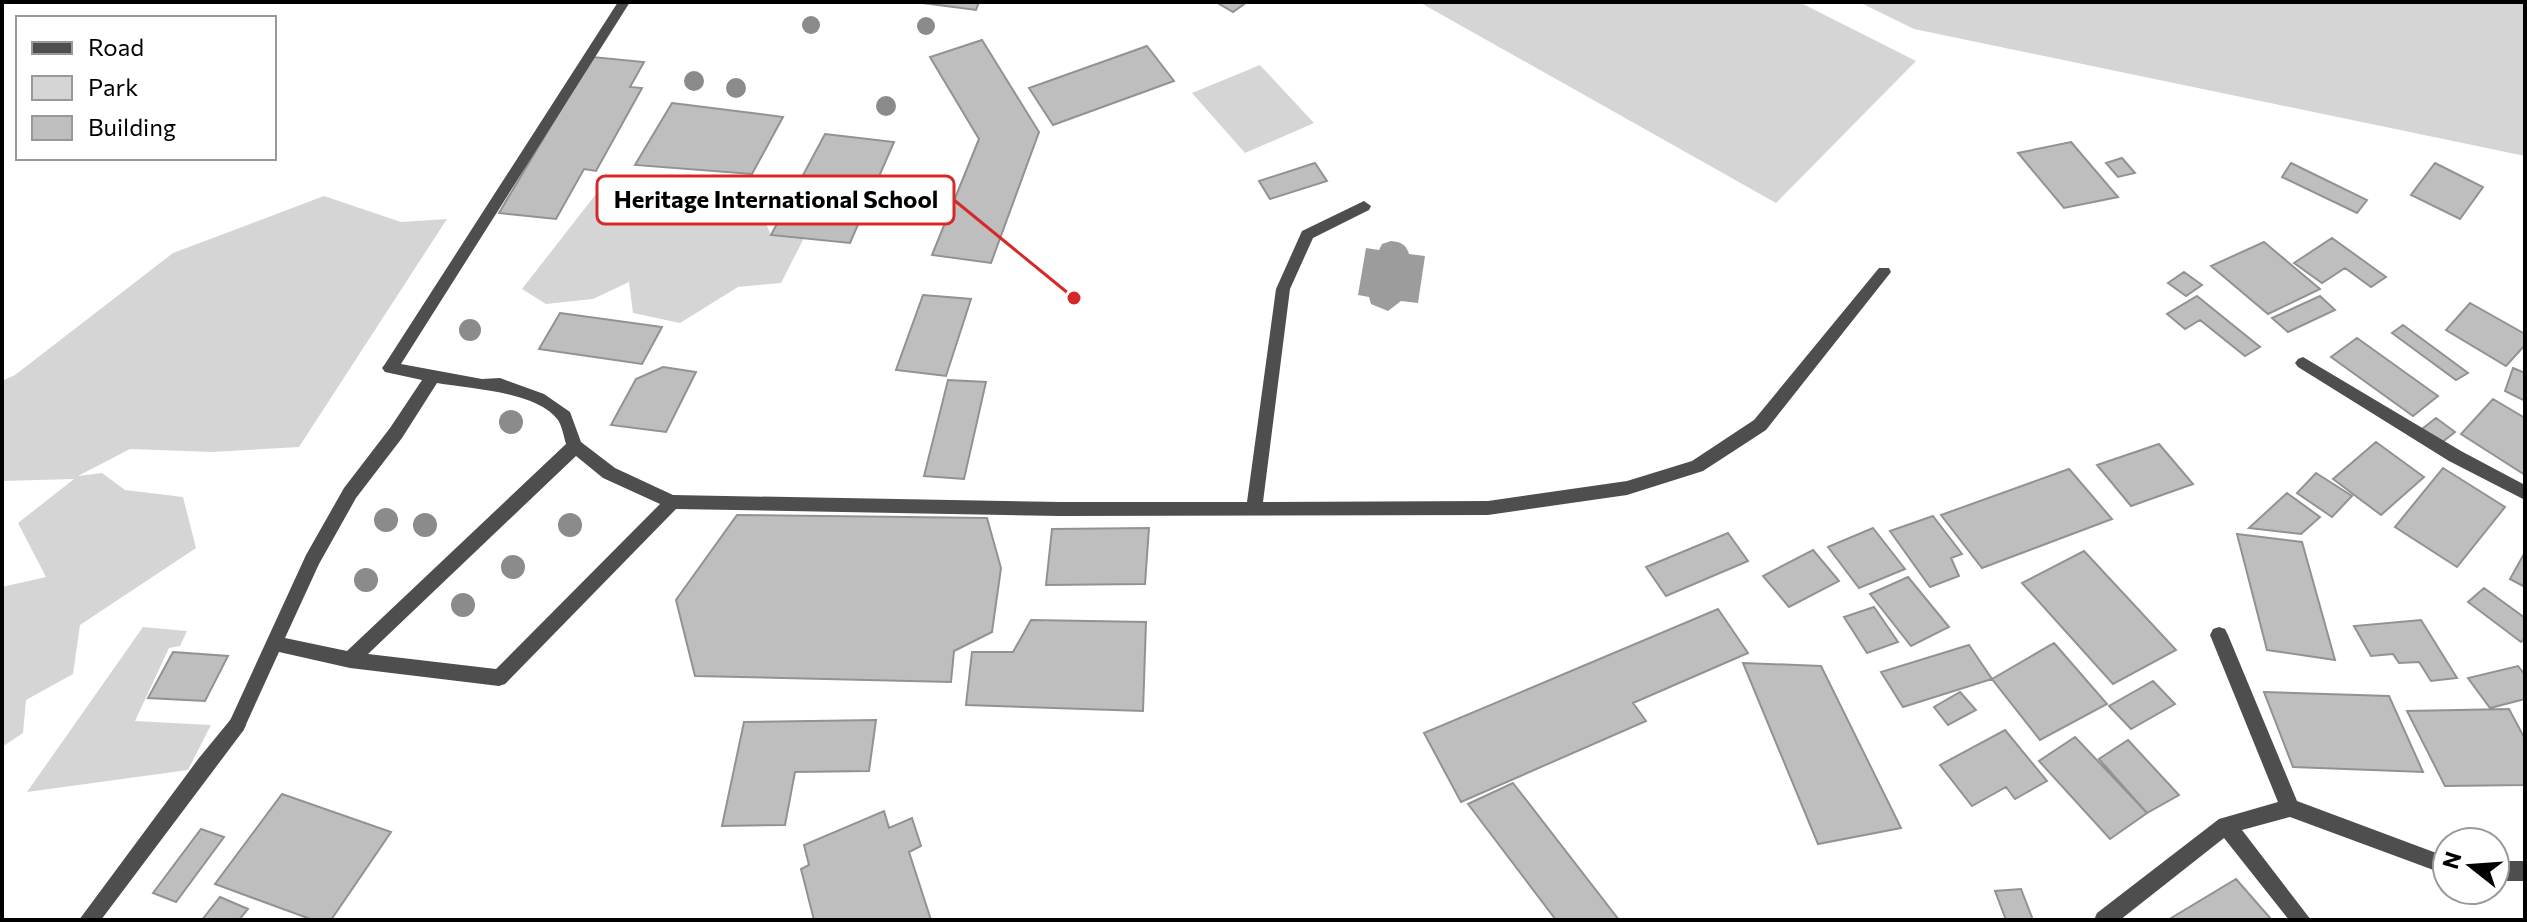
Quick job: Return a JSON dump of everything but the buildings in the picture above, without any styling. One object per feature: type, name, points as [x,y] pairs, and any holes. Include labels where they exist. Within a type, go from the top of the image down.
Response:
[{"type":"street","points":[[624,2],[390,368],[482,385],[500,384],[539,398],[564,416],[575,446],[609,473],[672,502],[767,506],[1254,510],[1488,508],[1627,488],[1697,466],[1760,425],[1884,272]]},
{"type":"street","points":[[1254,510],[1283,289],[1307,235],[1364,206]]},
{"type":"street","points":[[2303,363],[2455,456],[2525,493]]},
{"type":"street","points":[[89,920],[237,725],[312,560],[350,493],[396,433],[433,376]]},
{"type":"street","points":[[350,660],[575,446]]},
{"type":"street","points":[[275,643],[350,660],[499,678],[672,502]]},
{"type":"street","points":[[2219,635],[2290,808]]},
{"type":"street","points":[[2104,920],[2226,825],[2290,808],[2431,860]]},
{"type":"street","points":[[2226,825],[2301,920]]},
{"type":"green space","points":[[1419,2],[1799,2],[1916,61],[1776,203]]},
{"type":"green space","points":[[1859,2],[2525,2],[2525,156],[1914,29]]},
{"type":"green space","points":[[1260,65],[1314,123],[1245,153],[1192,93]]},
{"type":"green space","points":[[607,180],[658,202],[710,200],[760,210],[771,235],[804,238],[781,283],[738,287],[680,323],[633,313],[629,282],[593,299],[546,304],[522,289]]},
{"type":"green space","points":[[324,196],[401,222],[447,219],[299,447],[212,452],[130,449],[78,476],[102,473],[125,490],[183,497],[196,548],[80,625],[73,674],[26,700],[23,733],[2,747],[2,587],[46,577],[18,523],[74,479],[2,481],[2,381],[15,375],[173,253]]},
{"type":"green space","points":[[143,627],[187,631],[180,646],[169,648],[135,721],[211,725],[188,770],[27,792]]},
{"type":"shaded area","points":[[1391,241],[1403,244],[1409,254],[1425,256],[1418,303],[1401,301],[1388,311],[1371,304],[1369,297],[1358,295],[1366,248],[1379,250],[1382,244]]},
{"type":"place","name":"Heritage International School","points":[[1074,298]]}]
